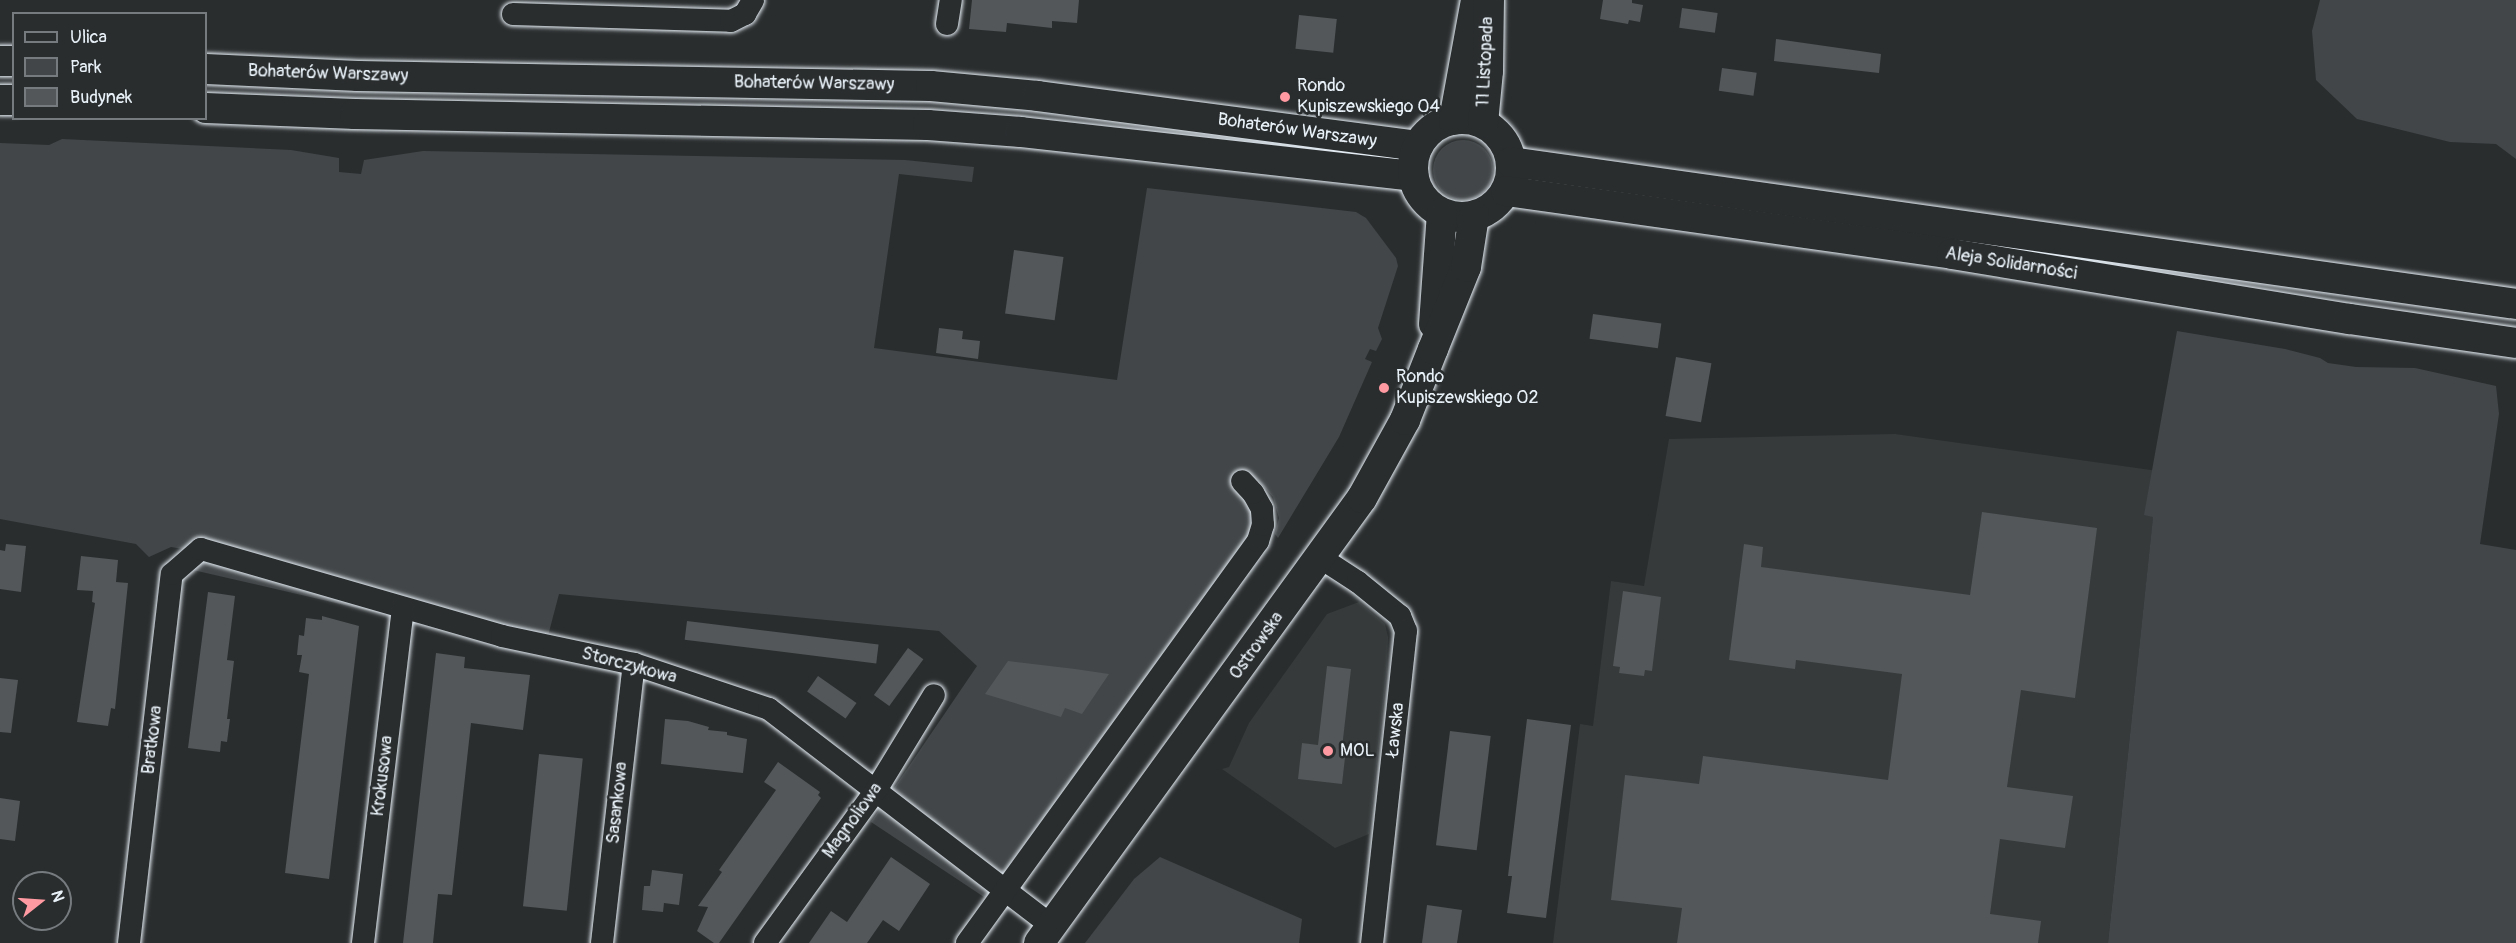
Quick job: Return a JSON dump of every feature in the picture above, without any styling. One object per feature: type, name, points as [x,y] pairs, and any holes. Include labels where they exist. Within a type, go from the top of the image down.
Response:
[{"type":"main road","name":"11 Listopada","points":[[1468,122],[1476,0]]},
{"type":"main road","name":"11 Listopada","points":[[1468,122],[1488,71],[1489,0]]},
{"type":"main road","name":"Bohaterów Warszawy","points":[[207,69],[358,76],[931,86],[1038,96],[1418,146]]},
{"type":"main road","name":"Bohaterów Warszawy","points":[[207,108],[355,114],[928,125],[1021,132],[1414,177]]},
{"type":"main road","points":[[1468,122],[1502,139],[1511,162],[1511,177],[1506,191],[1498,202],[1474,216],[1458,217],[1442,213],[1429,204],[1419,192],[1414,177],[1414,161],[1418,146],[1427,134],[1440,124],[1468,122]]},
{"type":"main road","name":"Aleja Solidarności","points":[[1511,162],[2516,304]]},
{"type":"main road","name":"Aleja Solidarności","points":[[1506,191],[1952,254],[2350,319],[2516,343]]},
{"type":"main road","name":"Ostrowska","points":[[1433,349],[1442,213]]},
{"type":"main road","name":"Ostrowska","points":[[1046,934],[1321,558],[1362,498],[1405,420],[1466,267],[1474,216]]},
{"type":"street","points":[[947,24],[951,0]]},
{"type":"street","points":[[513,14],[730,21],[749,7]]},
{"type":"street","points":[[967,943],[1258,541],[1263,525],[1262,509],[1253,493],[1242,481]]},
{"type":"street","name":"Storczykowa","points":[[201,549],[502,636],[634,664],[770,709],[1006,890]]},
{"type":"street","name":"Bratkowa","points":[[129,943],[172,574],[201,549]]},
{"type":"street","name":"Ławska","points":[[1321,558],[1358,582],[1400,616],[1406,631],[1372,943]]},
{"type":"street","name":"Krokusowa","points":[[363,943],[403,608]]},
{"type":"street","name":"Sasankowa","points":[[602,943],[634,664]]},
{"type":"street","name":"Magnoliowa","points":[[765,943],[876,790],[934,695]]},
{"type":"street","name":"Ostrowska","points":[[1006,890],[1046,934]]},
{"type":"shaded area","points":[[1895,434],[2158,471],[2108,943],[1553,943],[1580,724],[1593,726],[1611,581],[1644,586],[1669,439]]},
{"type":"shaded area","points":[[1359,602],[1385,624],[1388,637],[1387,670],[1369,834],[1335,848],[1222,769],[1229,767],[1249,723],[1327,614]]},
{"type":"green space","points":[[2320,0],[2516,0],[2516,159],[2496,144],[2450,142],[2357,119],[2316,80],[2312,31]]},
{"type":"green space","points":[[62,139],[291,150],[339,158],[339,172],[361,174],[364,160],[423,151],[905,160],[974,167],[972,182],[899,174],[874,348],[1117,380],[1147,188],[1356,212],[1366,218],[1396,258],[1398,266],[1378,328],[1382,339],[1376,351],[1370,349],[1365,359],[1372,362],[1339,437],[1278,538],[1275,534],[1279,518],[1273,497],[1259,481],[1247,473],[1247,499],[1252,514],[1251,528],[1245,542],[987,899],[871,822],[977,666],[939,631],[559,594],[544,651],[193,570],[201,552],[171,547],[149,557],[136,544],[0,519],[0,143],[49,145]]},
{"type":"green space","points":[[1463,140],[1484,149],[1493,170],[1484,191],[1463,200],[1442,191],[1433,170],[1442,149]]},
{"type":"green space","points":[[2177,331],[2285,349],[2320,358],[2328,363],[2356,367],[2415,368],[2496,386],[2499,414],[2480,544],[2516,550],[2516,943],[2108,943],[2153,517],[2144,515]]},
{"type":"green space","points":[[1160,857],[1302,919],[1299,943],[1085,943],[1134,879]]},
{"type":"building","points":[[972,0],[1079,0],[1077,23],[1052,21],[1052,28],[1007,23],[1006,32],[969,29]]},
{"type":"building","points":[[1603,0],[1632,0],[1632,3],[1643,5],[1640,22],[1629,20],[1628,24],[1600,19]]},
{"type":"building","points":[[1682,8],[1718,13],[1715,33],[1679,28]]},
{"type":"building","points":[[1299,15],[1337,19],[1333,53],[1295,49]]},
{"type":"building","points":[[1776,39],[1881,54],[1879,73],[1774,61]]},
{"type":"building","points":[[1722,68],[1757,73],[1753,96],[1719,91]]},
{"type":"building","points":[[1014,250],[1064,257],[1055,320],[1005,313]]},
{"type":"building","points":[[1593,314],[1661,324],[1658,348],[1590,339]]},
{"type":"building","points":[[939,328],[963,331],[962,339],[980,341],[978,359],[936,353]]},
{"type":"building","points":[[1676,357],[1711,363],[1701,422],[1666,416]]},
{"type":"building","points":[[1982,512],[2097,528],[2075,698],[2021,690],[2007,787],[2073,796],[2065,848],[2000,839],[1990,914],[2041,921],[2038,943],[1677,943],[1682,908],[1611,900],[1625,775],[1699,784],[1703,756],[1888,780],[1902,674],[1796,660],[1795,669],[1729,660],[1744,544],[1763,547],[1761,567],[1970,595]]},
{"type":"building","points":[[6,544],[26,546],[21,592],[0,589],[0,550],[5,551]]},
{"type":"building","points":[[81,556],[118,560],[116,582],[128,583],[115,709],[111,708],[108,726],[77,722],[95,603],[92,602],[93,591],[77,590]]},
{"type":"building","points":[[1623,591],[1661,597],[1652,671],[1645,670],[1644,676],[1619,673],[1620,667],[1613,666]]},
{"type":"building","points":[[208,592],[235,596],[227,660],[234,661],[227,719],[230,719],[227,742],[221,741],[220,752],[188,748]]},
{"type":"building","points":[[322,616],[359,626],[329,879],[285,873],[309,674],[299,672],[302,655],[297,655],[299,635],[304,636],[306,618],[322,620]]},
{"type":"building","points":[[687,621],[879,645],[876,663],[685,640]]},
{"type":"building","points":[[908,648],[923,659],[889,706],[874,695]]},
{"type":"building","points":[[436,653],[465,657],[464,668],[530,675],[523,730],[471,723],[452,895],[438,894],[433,943],[403,943]]},
{"type":"building","points":[[1008,661],[1109,674],[1082,714],[1065,708],[1061,717],[985,694]]},
{"type":"building","points":[[1327,666],[1351,669],[1342,748],[1346,749],[1342,784],[1298,779],[1302,743],[1318,745]]},
{"type":"building","points":[[818,676],[857,703],[846,719],[807,692]]},
{"type":"building","points":[[0,678],[18,680],[11,733],[0,732]]},
{"type":"building","points":[[665,719],[688,721],[709,727],[708,730],[727,732],[727,735],[747,739],[743,773],[661,764]]},
{"type":"building","points":[[1527,719],[1571,725],[1546,918],[1507,913],[1512,876],[1508,876]]},
{"type":"building","points":[[1450,731],[1491,736],[1477,850],[1436,845]]},
{"type":"building","points":[[539,754],[583,759],[567,911],[523,906]]},
{"type":"building","points":[[778,762],[820,792],[818,795],[821,798],[719,943],[714,943],[697,931],[708,907],[698,906],[722,872],[719,870],[776,790],[764,782]]},
{"type":"building","points":[[0,798],[20,801],[15,841],[0,839]]},
{"type":"building","points":[[891,857],[930,884],[899,931],[883,920],[867,943],[809,943],[831,911],[847,922]]},
{"type":"building","points":[[652,870],[683,874],[679,905],[664,903],[663,912],[642,910],[644,886],[650,886]]},
{"type":"building","points":[[1427,905],[1462,910],[1457,943],[1422,943]]},
{"type":"place","name":"Rondo Kupiszewskiego 04","points":[[1285,97]]},
{"type":"place","name":"Rondo Kupiszewskiego 02","points":[[1384,388]]},
{"type":"place","name":"MOL","points":[[1328,751]]}]
